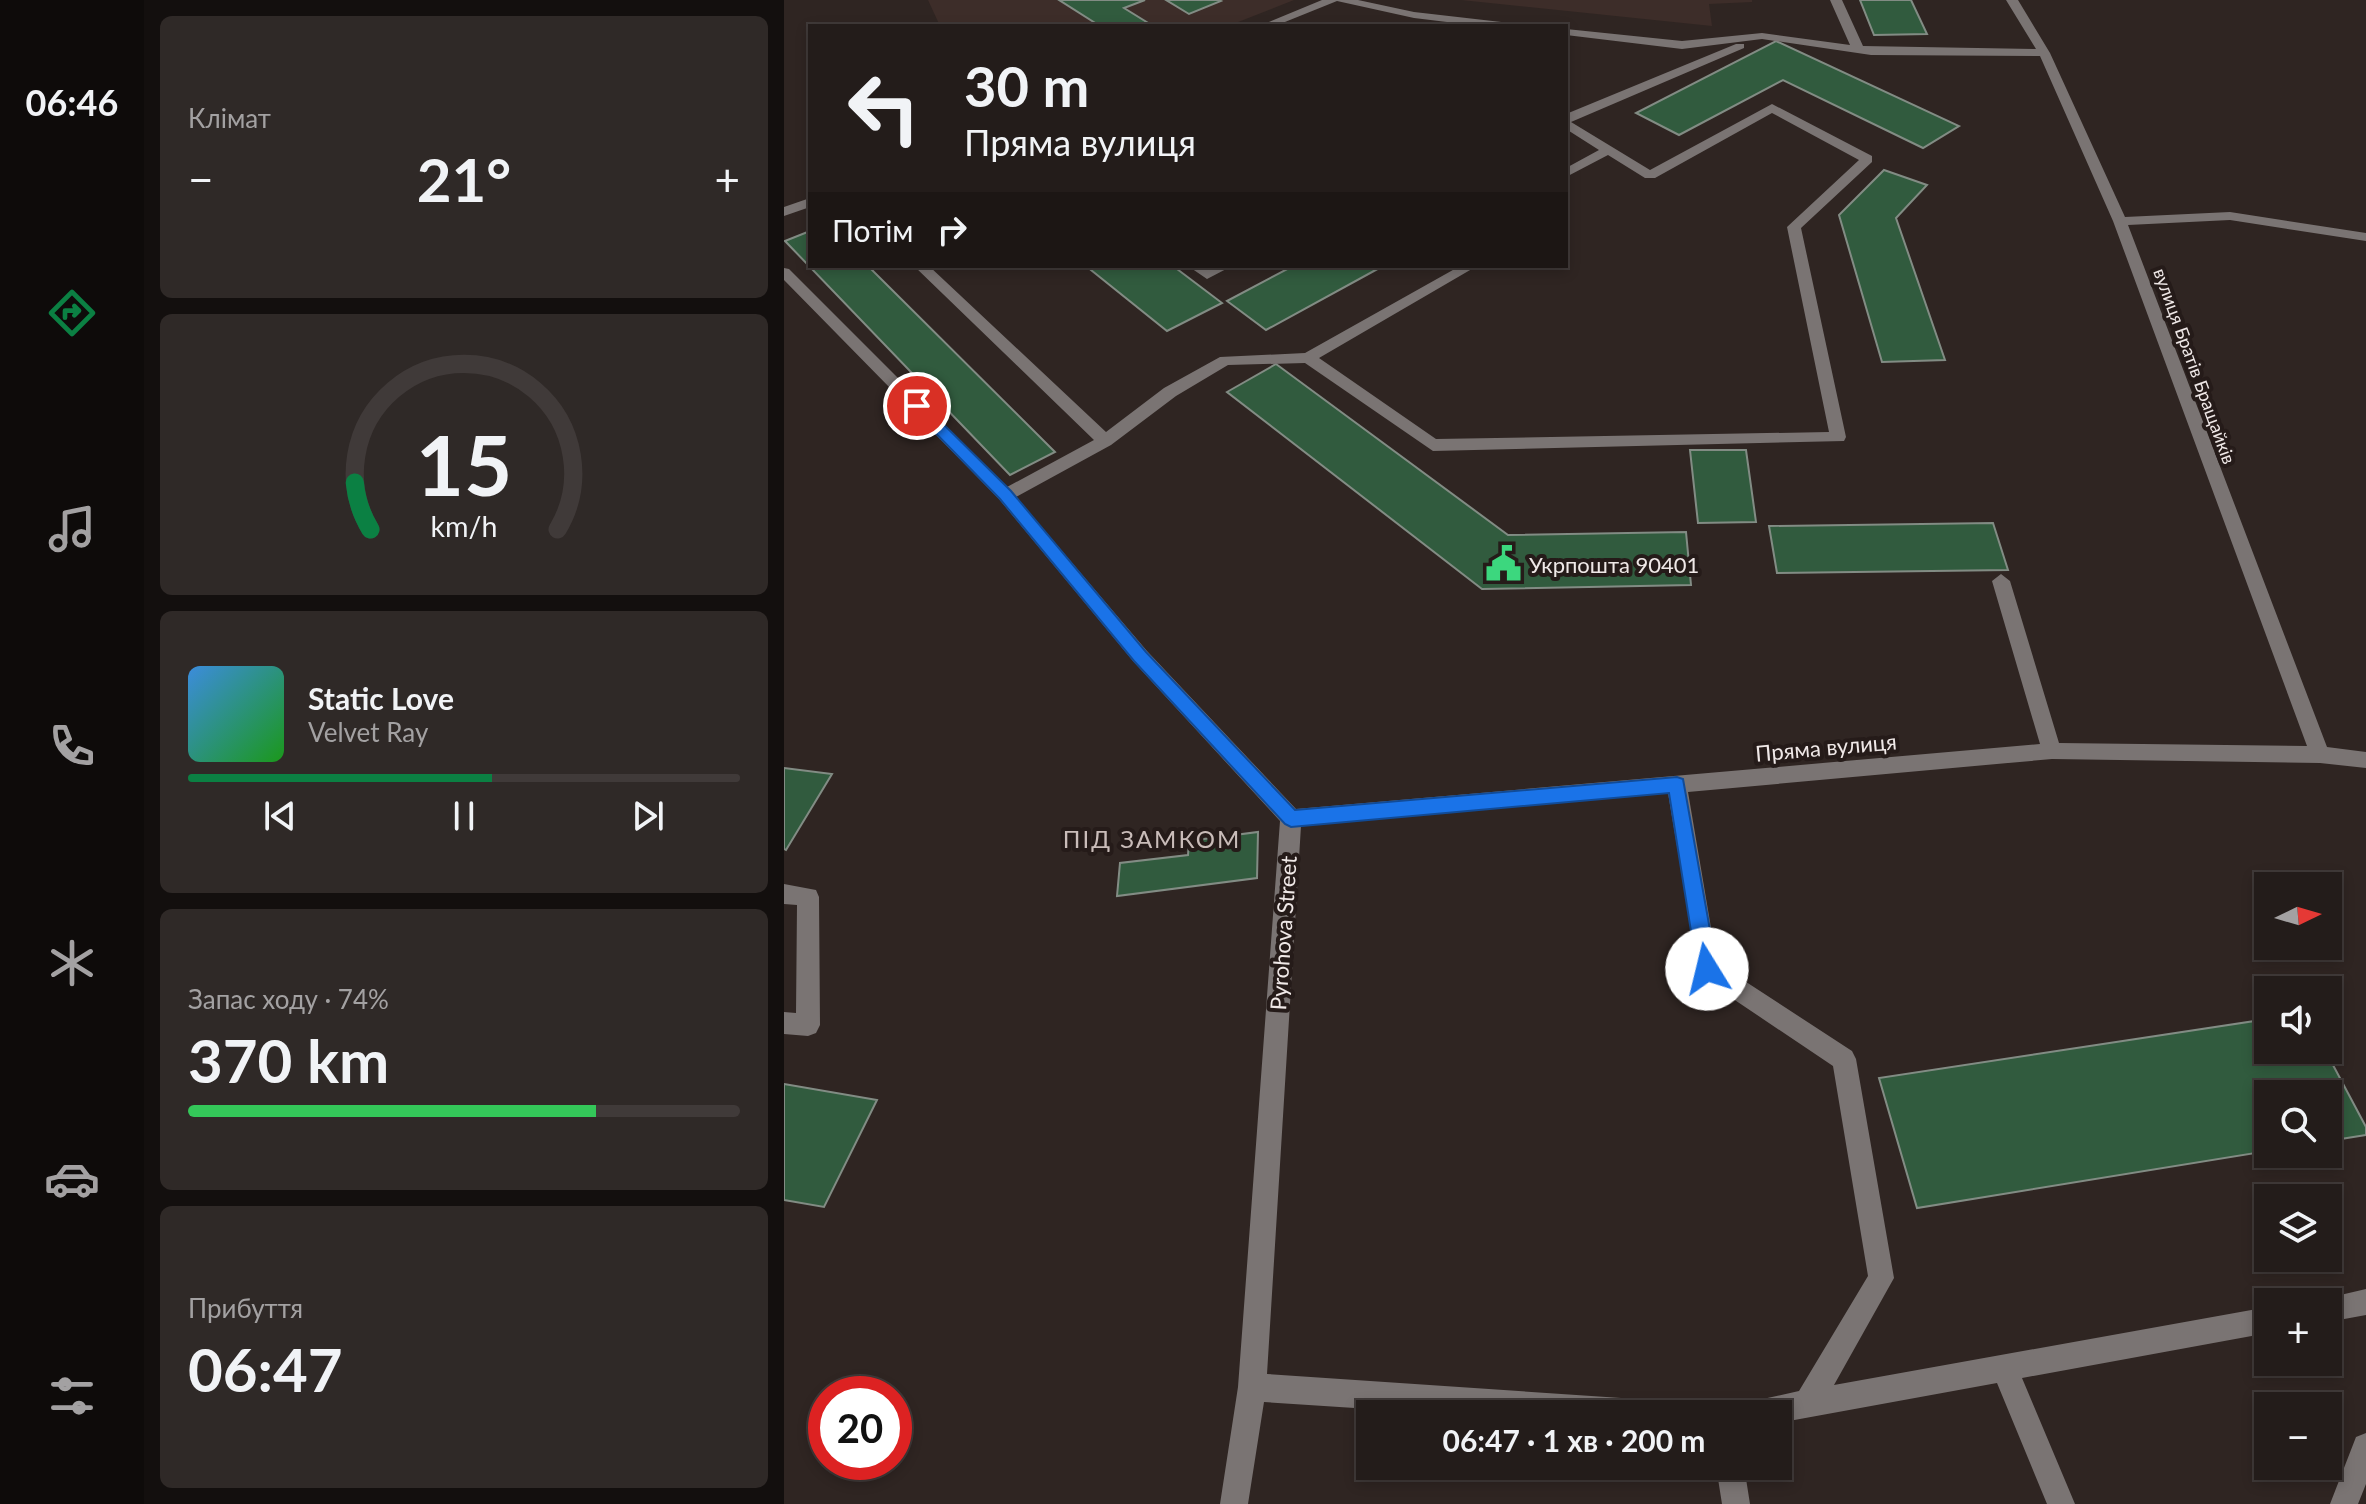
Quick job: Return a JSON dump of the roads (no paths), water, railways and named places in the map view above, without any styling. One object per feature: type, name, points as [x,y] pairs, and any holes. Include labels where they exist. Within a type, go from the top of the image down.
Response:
[{"type":"street","points":[[1270,24],[1332,0]]},
{"type":"street","points":[[1342,0],[1414,21],[1472,24]]},
{"type":"street","points":[[1836,0],[1858,49]]},
{"type":"street","name":"вулиця Братів Бращайків","points":[[2012,0],[2044,53],[2120,221],[2320,755]]},
{"type":"street","points":[[1568,32],[1682,45],[1762,36],[1858,49],[2044,53]]},
{"type":"street","points":[[1568,121],[1762,36]]},
{"type":"street","points":[[1308,358],[1433,445],[1838,437],[1794,227],[1867,159],[1772,108],[1650,175],[1568,123]]},
{"type":"street","points":[[1568,172],[1610,149]]},
{"type":"street","points":[[787,211],[808,203]]},
{"type":"street","points":[[787,211],[808,213]]},
{"type":"street","points":[[2120,221],[2230,216],[2366,237]]},
{"type":"street","points":[[923,268],[1105,441]]},
{"type":"street","points":[[1198,268],[1207,275],[1221,268]]},
{"type":"street","points":[[1005,495],[1105,441],[1170,392],[1225,360],[1308,358],[1466,268]]},
{"type":"street","points":[[784,272],[1005,495],[1140,656],[1291,818]]},
{"type":"street","points":[[2001,581],[2052,751]]},
{"type":"street","name":"Пряма вулиця","points":[[1291,818],[2052,751],[2320,755],[2366,760]]},
{"type":"street","points":[[1677,784],[1707,969],[1844,1059],[1881,1278],[1808,1403]]},
{"type":"street","name":"Pyrohova Street","points":[[1234,1504],[1252,1387],[1291,818]]},
{"type":"street","points":[[784,894],[808,897],[808,1025],[784,1023]]},
{"type":"street","points":[[2342,1306],[2366,1302]]},
{"type":"street","points":[[1792,1406],[2254,1323]]},
{"type":"street","points":[[2004,1368],[2061,1504]]},
{"type":"street","points":[[1252,1387],[1444,1400]]},
{"type":"street","points":[[2344,1504],[2366,1447]]},
{"type":"street","points":[[1732,1480],[1736,1504]]},
{"type":"place","name":"Укрпошта 90401","points":[[1503,564]]},
{"type":"district","name":"ПІД ЗАМКОМ","points":[[1152,838]]}]
